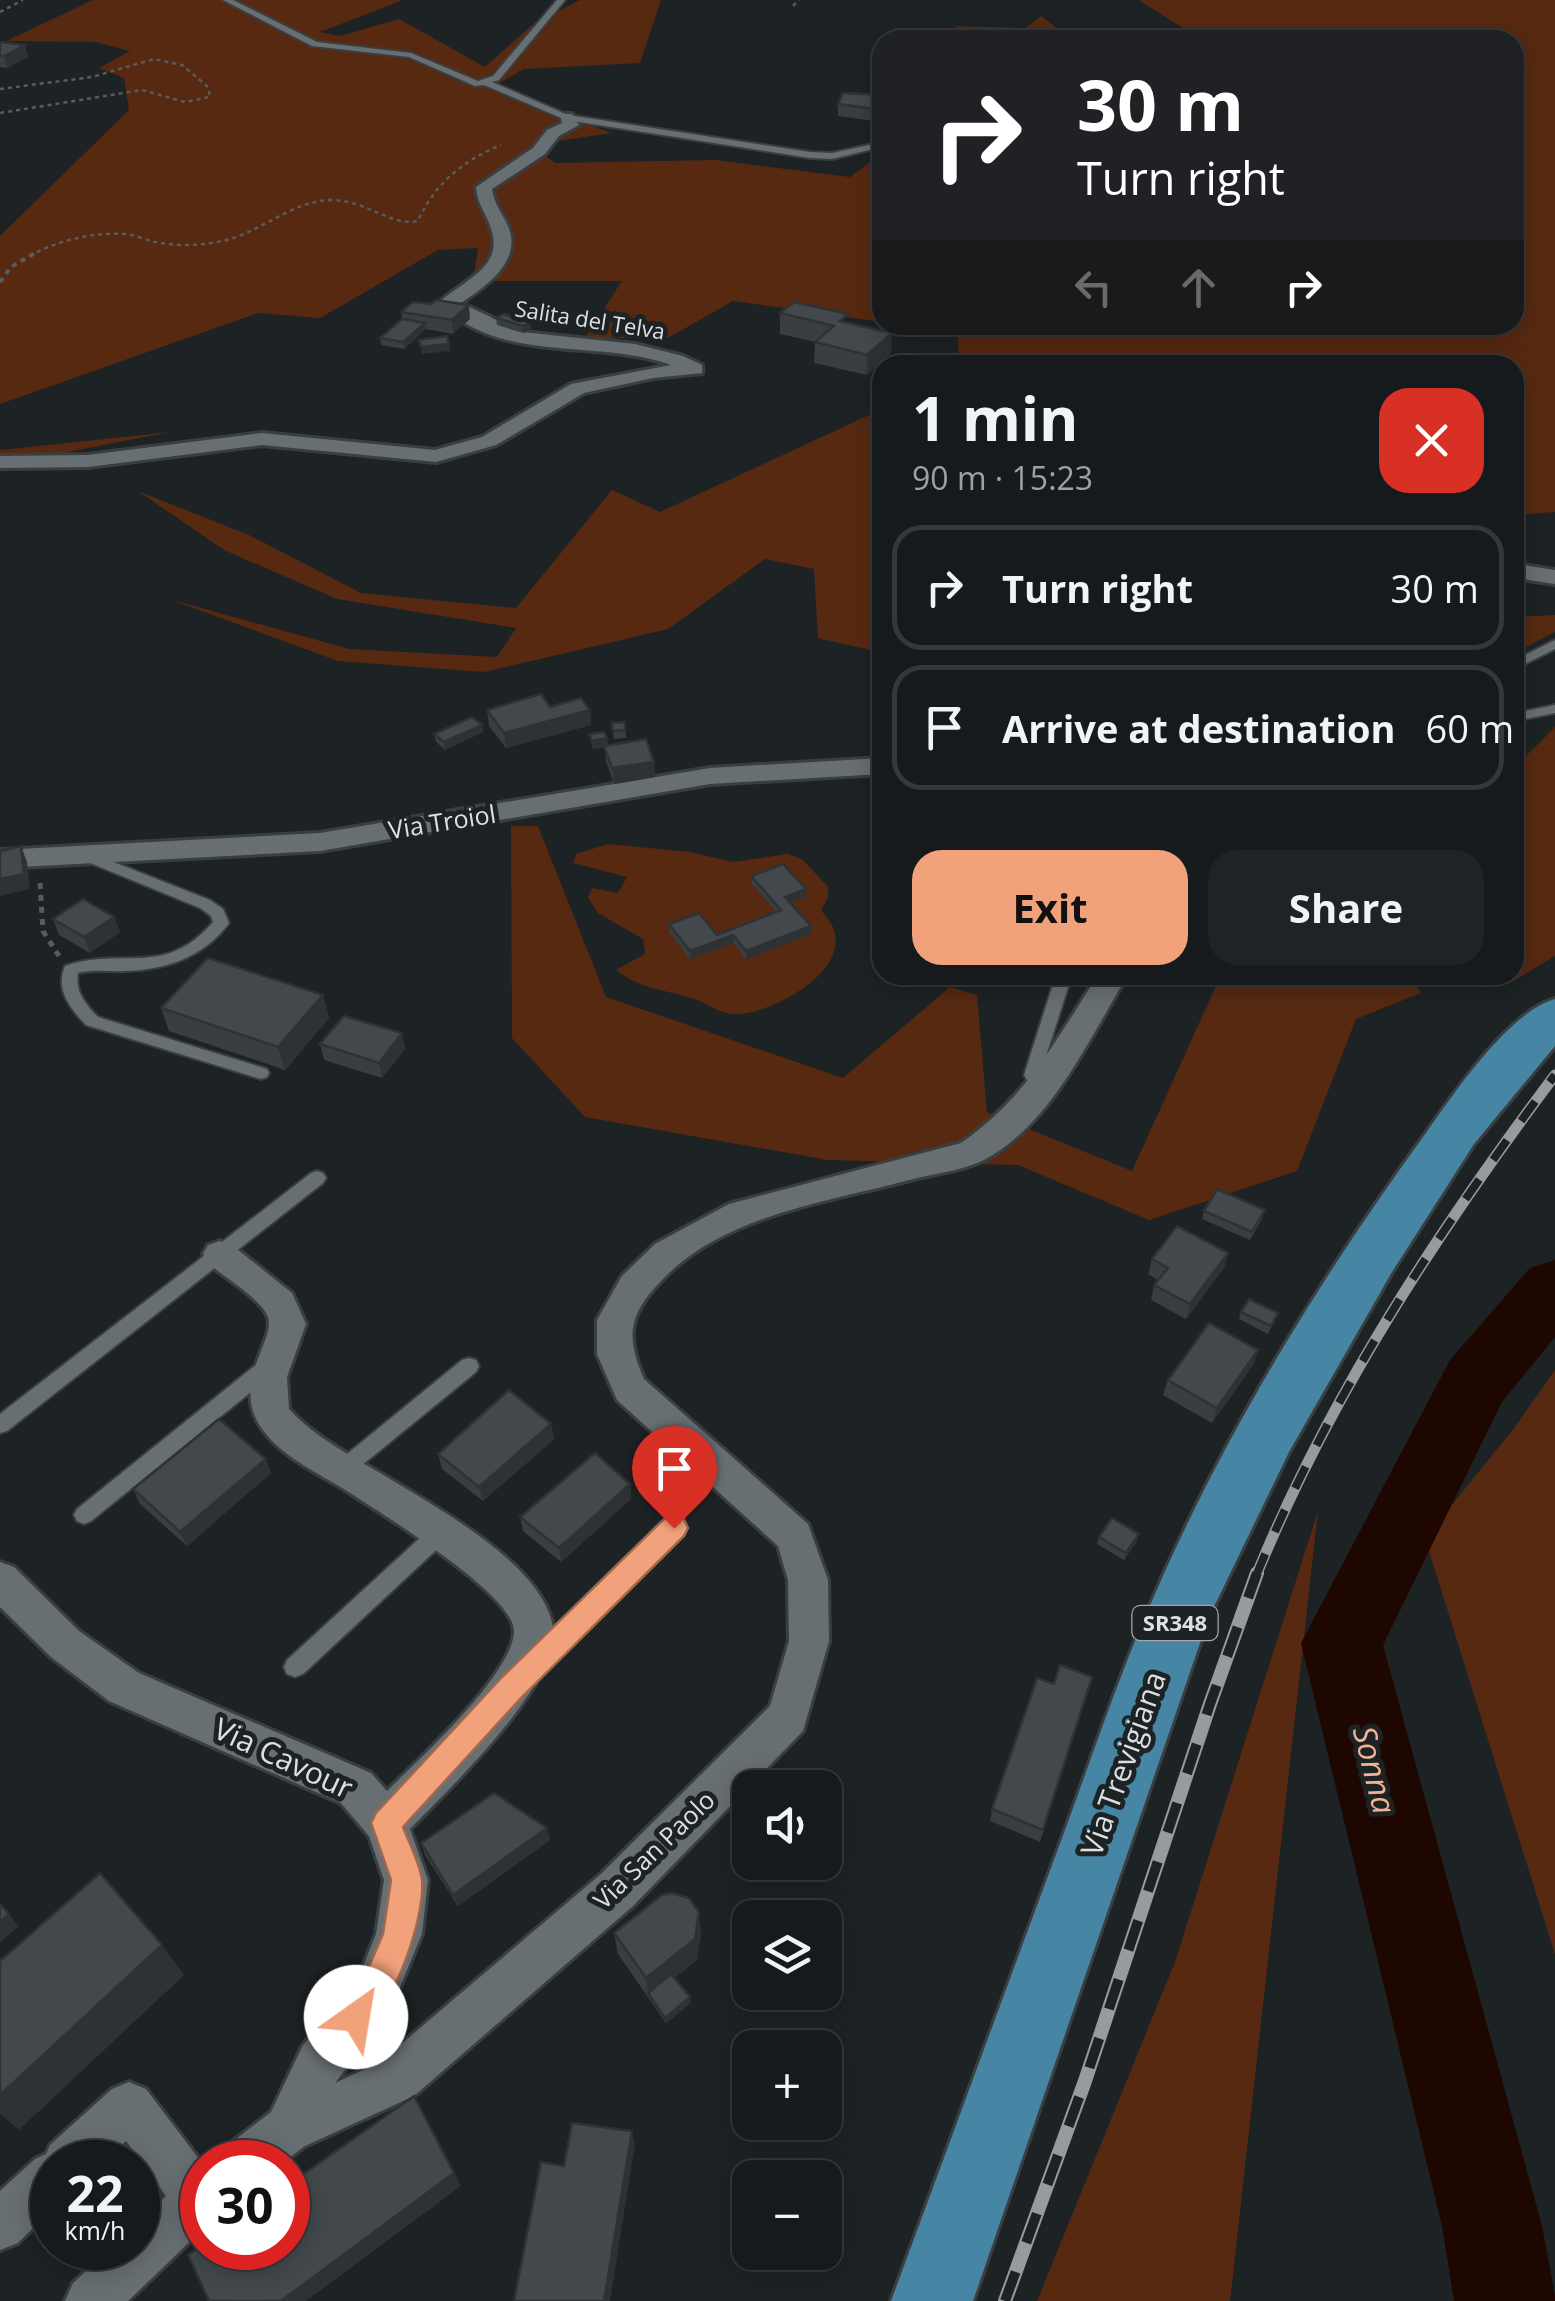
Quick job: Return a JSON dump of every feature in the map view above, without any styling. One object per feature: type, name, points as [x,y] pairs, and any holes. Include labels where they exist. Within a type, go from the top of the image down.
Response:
[{"type":"main road","name":"Via Trevigiana","points":[[932,2301],[1177,1617],[1216,1530],[1328,1328],[1442,1146],[1520,1048],[1555,1016]]},
{"type":"street","name":"Salita del Telva","points":[[0,462],[88,461],[262,439],[436,456],[489,441],[578,388],[653,372],[695,369],[656,352],[525,338],[490,328],[448,302],[486,276],[502,251],[502,232],[485,200],[484,187],[539,152],[554,133],[571,125],[566,118]]},
{"type":"street","points":[[1524,573],[1555,578]]},
{"type":"street","name":"Via Troiol","points":[[0,859],[320,842],[710,776],[872,767]]},
{"type":"street","name":"Via San Paolo","points":[[288,2129],[397,2079],[618,1890],[788,1717],[809,1641],[808,1580],[794,1536],[630,1388],[615,1354],[615,1320],[634,1286],[667,1253],[741,1213],[971,1152],[1004,1130],[1041,1090],[1107,985]]},
{"type":"street","points":[[220,1254],[280,1303],[288,1324],[270,1364],[267,1386],[272,1415],[302,1444],[486,1564],[527,1606],[534,1630],[512,1687],[386,1823]]},
{"type":"street","name":"Via Cavour","points":[[0,1580],[65,1644],[124,1687],[356,1788],[386,1823],[406,1880],[399,1934],[374,1995],[320,2062],[288,2129],[274,2140]]},
{"type":"street","points":[[91,2140],[129,2106],[156,2140]]},
{"type":"street","points":[[160,2145],[180,2170]]},
{"type":"street","points":[[2,2219],[30,2195]]},
{"type":"street","points":[[92,2301],[180,2217]]},
{"type":"lane","points":[[227,0],[315,44],[411,55],[566,118],[810,154],[832,156],[872,147]]},
{"type":"lane","points":[[487,83],[547,25],[561,0]]},
{"type":"lane","points":[[1524,660],[1555,644]]},
{"type":"lane","points":[[1524,715],[1555,709]]},
{"type":"lane","points":[[82,855],[195,899],[218,914],[221,923],[193,952],[174,958],[139,967],[92,964],[71,970],[67,979],[75,1004],[92,1021],[261,1073]]},
{"type":"lane","points":[[1041,1090],[1032,1075],[1061,985]]},
{"type":"lane","points":[[0,1425],[317,1178]]},
{"type":"lane","points":[[84,1515],[270,1364]]},
{"type":"lane","points":[[343,1470],[469,1366]]},
{"type":"lane","points":[[512,1687],[674,1528]]},
{"type":"lane","points":[[294,1667],[440,1534]]},
{"type":"path","points":[[0,12],[23,0]]},
{"type":"path","points":[[793,6],[799,0]]},
{"type":"path","points":[[0,89],[92,77],[154,59],[182,65],[208,87],[210,96],[201,102],[180,103],[164,91],[142,90],[0,113]]},
{"type":"path","points":[[0,282],[12,267],[56,241],[129,234],[138,239],[172,243],[241,238],[264,222],[322,201],[370,206],[390,222],[408,224],[418,221],[426,199],[479,153],[512,141]]},
{"type":"path","points":[[39,857],[43,930],[71,970]]},
{"type":"shaded area","points":[[93,0],[403,0],[320,32],[340,36],[399,19],[485,67],[532,25],[580,0],[661,0],[640,63],[524,69],[494,86],[506,96],[612,133],[531,145],[555,163],[715,160],[850,177],[872,160],[872,321],[733,301],[668,338],[585,338],[622,281],[473,281],[478,248],[438,250],[320,318],[258,313],[0,404],[0,236],[129,110],[124,78],[99,68],[130,51],[96,42],[6,41]]},
{"type":"shaded area","points":[[1139,0],[1555,0],[1555,512],[1524,514],[1524,355],[959,355],[958,335],[1524,335],[1524,30],[1186,30]]},
{"type":"shaded area","points":[[1041,16],[1060,30],[962,30],[953,26],[1025,28]]},
{"type":"shaded area","points":[[872,414],[872,651],[818,638],[814,569],[765,559],[668,629],[484,672],[338,661],[169,599],[349,649],[497,657],[516,628],[337,599],[224,550],[138,491],[249,535],[361,593],[516,608],[612,490],[660,512]]},
{"type":"shaded area","points":[[171,432],[0,465],[0,450]]},
{"type":"shaded area","points":[[1555,615],[1555,632],[1524,648],[1524,617]]},
{"type":"shaded area","points":[[1555,727],[1555,956],[1524,975],[1524,758]]},
{"type":"shaded area","points":[[511,826],[538,826],[606,997],[843,1078],[950,987],[977,995],[987,1112],[1132,1171],[1216,985],[1416,985],[1421,993],[1356,1019],[1297,1171],[1149,1220],[1018,1165],[828,1160],[585,1117],[512,1038]]},
{"type":"shaded area","points":[[608,844],[690,852],[733,862],[788,854],[803,860],[828,887],[828,898],[821,910],[834,930],[835,946],[830,961],[819,975],[788,998],[739,1014],[638,983],[616,970],[645,954],[643,939],[598,913],[588,897],[592,888],[618,893],[627,877],[573,863],[576,854]],"holes":[[[752,883],[805,896],[785,905],[810,934],[747,959],[733,943],[690,959],[717,942],[781,918]]]},
{"type":"shaded area","points":[[1555,1370],[1555,1954],[1425,1538],[1515,1427]]},
{"type":"shaded area","points":[[1318,1511],[1230,2301],[1037,2301],[1175,1962]]},
{"type":"building","points":[[0,42],[25,45],[0,56]]},
{"type":"building","points":[[843,93],[872,94],[872,109],[838,104]]},
{"type":"building","points":[[436,300],[469,305],[452,320],[401,312],[413,302],[431,304]]},
{"type":"building","points":[[794,302],[848,314],[840,321],[872,328],[872,335],[890,335],[867,355],[815,342],[834,326],[780,313]]},
{"type":"building","points":[[504,314],[530,322],[523,326],[496,318]]},
{"type":"building","points":[[402,319],[425,323],[403,342],[380,338]]},
{"type":"building","points":[[447,336],[449,344],[421,347],[419,340]]},
{"type":"building","points":[[541,694],[550,707],[581,698],[590,710],[504,733],[487,710]]},
{"type":"building","points":[[472,717],[482,725],[444,742],[434,734]]},
{"type":"building","points":[[625,722],[625,730],[613,731],[612,723]]},
{"type":"building","points":[[604,732],[607,738],[592,741],[589,734]]},
{"type":"building","points":[[646,739],[654,762],[612,768],[604,746]]},
{"type":"building","points":[[21,846],[24,874],[0,879],[0,851]]},
{"type":"building","points":[[783,864],[806,889],[785,897],[811,926],[746,951],[733,935],[690,951],[669,924],[699,913],[717,935],[781,910],[751,876]]},
{"type":"building","points":[[83,899],[114,917],[84,937],[53,919]]},
{"type":"building","points":[[208,958],[323,995],[278,1047],[161,1008]]},
{"type":"building","points":[[344,1016],[402,1033],[379,1063],[320,1044]]},
{"type":"building","points":[[1217,1189],[1265,1210],[1252,1232],[1204,1211]]},
{"type":"building","points":[[1177,1226],[1228,1253],[1190,1304],[1154,1285],[1168,1268],[1152,1259]]},
{"type":"building","points":[[1249,1299],[1278,1313],[1271,1326],[1241,1312]]},
{"type":"building","points":[[1209,1323],[1258,1350],[1217,1408],[1168,1380]]},
{"type":"building","points":[[509,1390],[551,1424],[479,1487],[438,1454]]},
{"type":"building","points":[[219,1419],[266,1459],[180,1532],[133,1489]]},
{"type":"building","points":[[595,1453],[630,1484],[559,1548],[520,1517]]},
{"type":"building","points":[[1112,1518],[1139,1534],[1126,1553],[1099,1537]]},
{"type":"building","points":[[1060,1665],[1092,1677],[1043,1830],[992,1809],[1037,1678],[1054,1684]]},
{"type":"building","points":[[494,1793],[547,1828],[453,1895],[421,1843]]},
{"type":"building","points":[[100,1873],[162,1945],[0,2095],[0,1961]]},
{"type":"building","points":[[662,1895],[689,1898],[699,1912],[695,1939],[646,1978],[614,1933]]},
{"type":"building","points":[[0,1904],[9,1914],[0,1922]]},
{"type":"building","points":[[671,1974],[690,1997],[665,2018],[648,1993]]},
{"type":"building","points":[[414,2096],[454,2173],[281,2301],[209,2301],[195,2270],[310,2270],[310,2169]]},
{"type":"building","points":[[572,2123],[632,2131],[604,2301],[514,2301],[541,2162],[564,2166]]},
{"type":"waterway","name":"Sonna","points":[[1505,2301],[1492,2226],[1342,1643],[1476,1381],[1555,1288]]},
{"type":"railway","points":[[1256,1576],[1317,1443],[1389,1316],[1469,1194],[1555,1075]]},
{"type":"railway","points":[[1005,2301],[1085,2081],[1257,1573]]},
{"type":"route","points":[[356,2017],[374,1995],[399,1934],[406,1880],[386,1823],[512,1687],[674,1528]]}]
